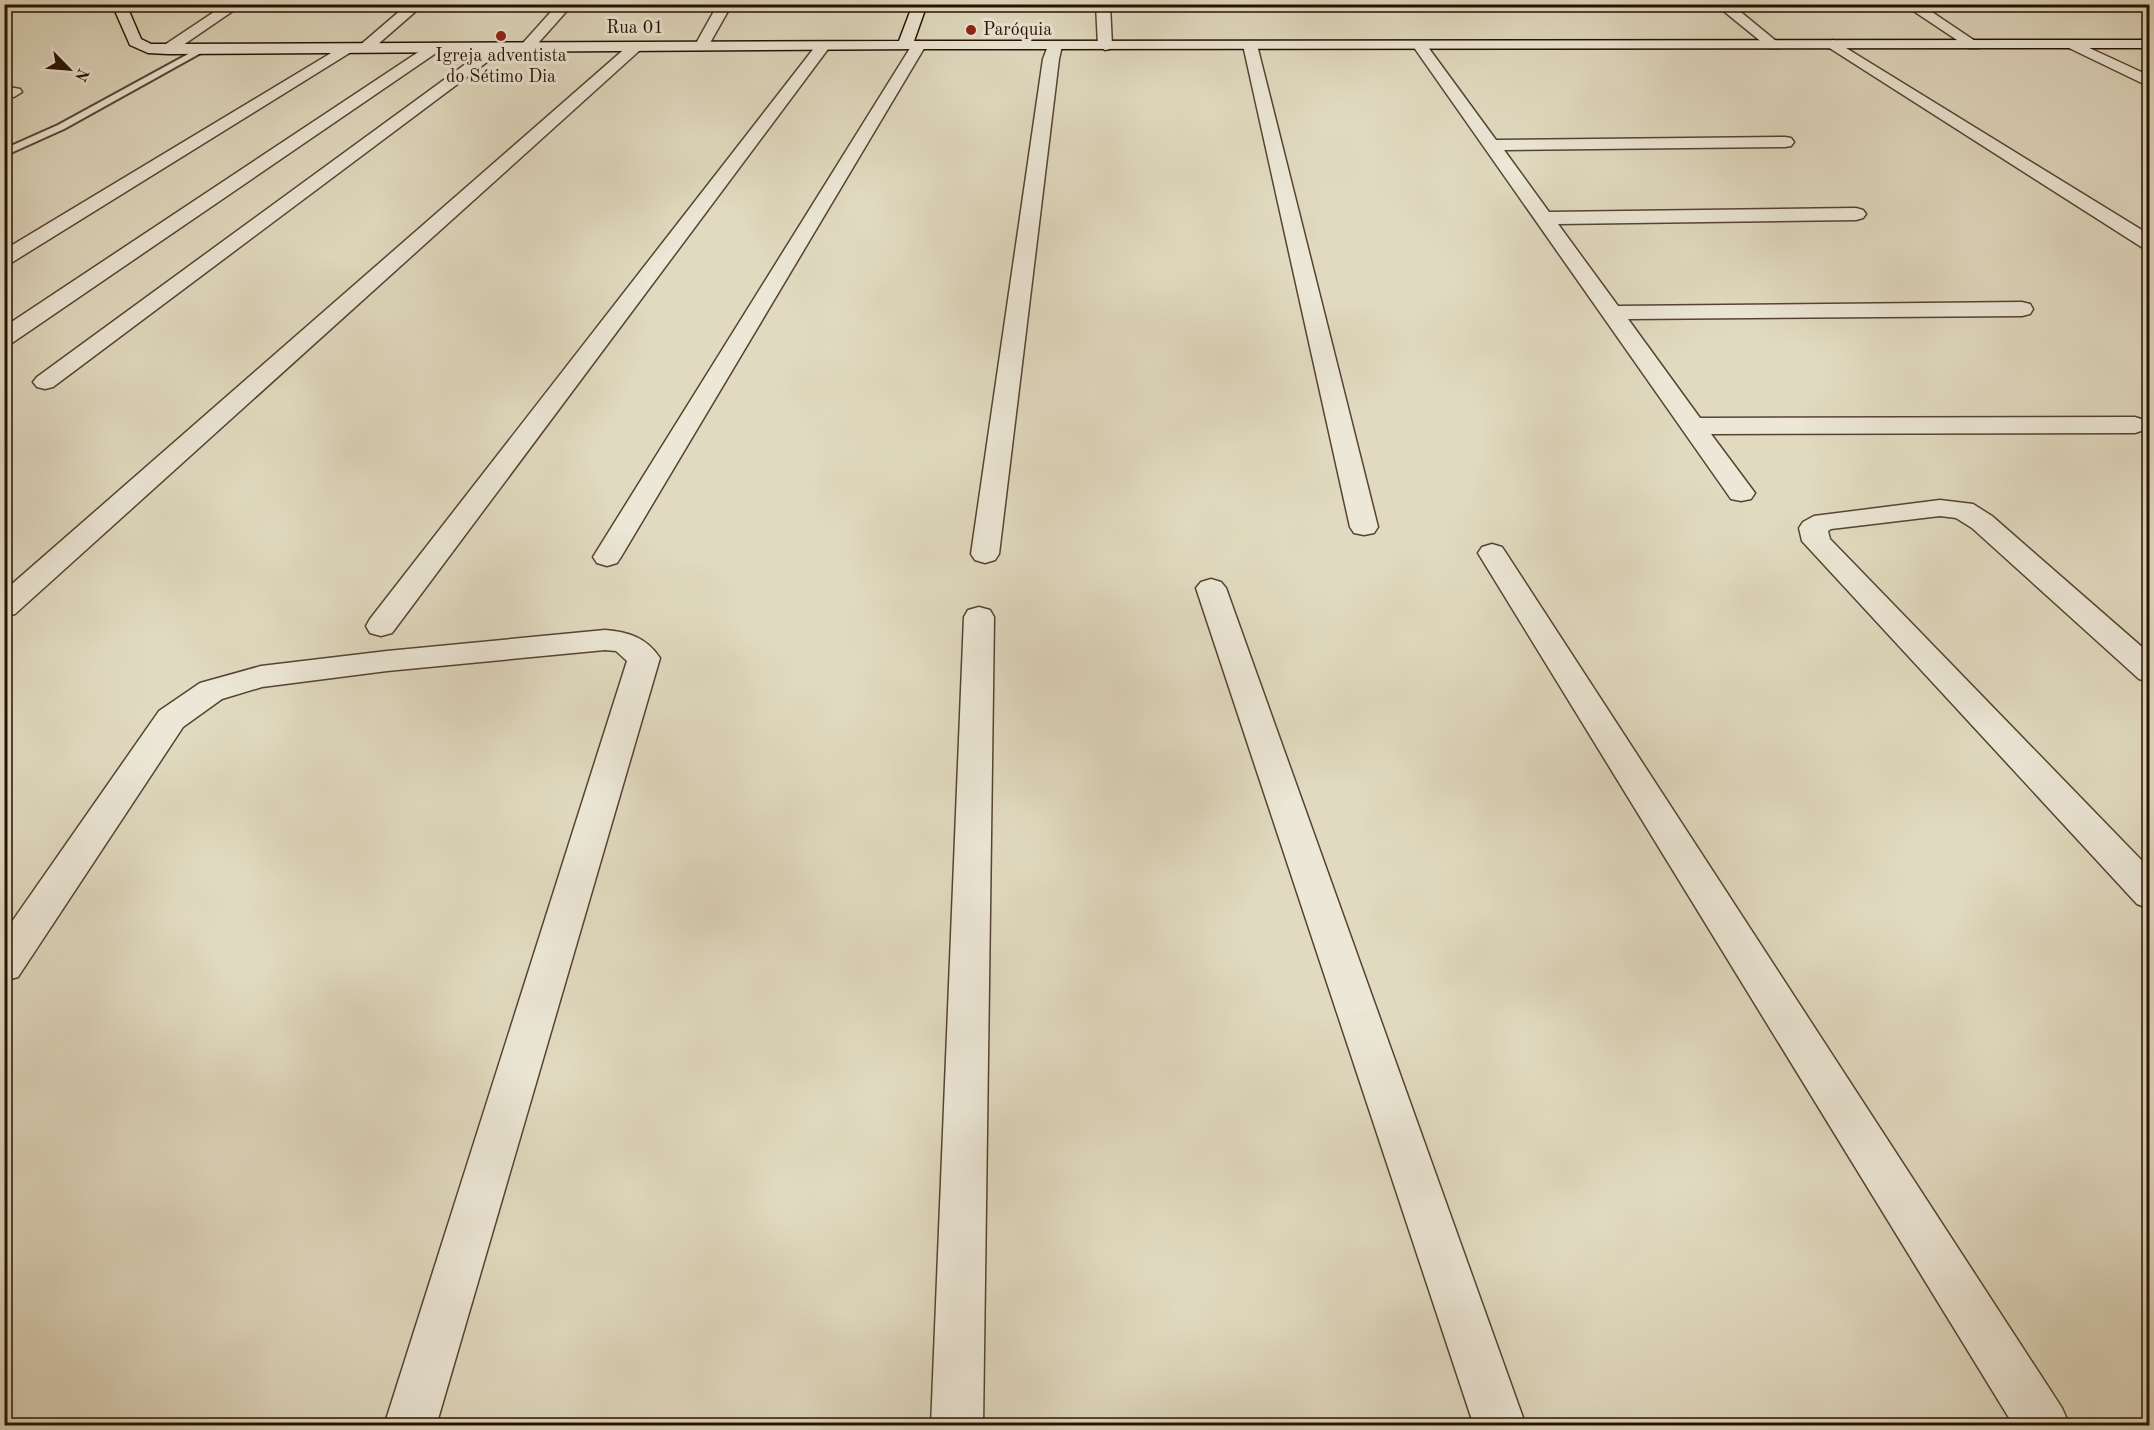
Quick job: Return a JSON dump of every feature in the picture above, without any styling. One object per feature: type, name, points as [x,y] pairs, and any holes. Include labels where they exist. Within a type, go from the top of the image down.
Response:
[{"type":"street","name":"Rua 01","points":[[118,4],[135,42],[148,48],[168,49],[634,48],[823,45],[2150,44]]},
{"type":"street","points":[[168,49],[236,4]]},
{"type":"street","points":[[4,259],[355,49],[417,4]]},
{"type":"street","points":[[527,47],[566,4]]},
{"type":"street","points":[[701,47],[725,4]]},
{"type":"street","points":[[607,557],[912,45],[920,4]]},
{"type":"street","points":[[1103,4],[1105,46]]},
{"type":"street","points":[[1722,4],[1774,45]]},
{"type":"street","points":[[1910,4],[1974,45]]},
{"type":"street","points":[[1833,44],[2150,244]]},
{"type":"street","points":[[2072,44],[2150,82]]},
{"type":"street","points":[[381,626],[823,45]]},
{"type":"street","points":[[1250,45],[1364,527]]},
{"type":"street","points":[[985,554],[1051,59],[1055,46]]},
{"type":"street","points":[[1420,46],[1741,494]]},
{"type":"street","points":[[45,382],[498,47]]},
{"type":"street","points":[[4,338],[434,48]]},
{"type":"street","points":[[4,607],[634,48]]},
{"type":"street","points":[[1489,145],[1785,142]]},
{"type":"street","points":[[1545,218],[1856,214]]},
{"type":"street","points":[[1612,313],[2022,309]]},
{"type":"street","points":[[1693,426],[2135,425]]},
{"type":"street","points":[[2150,672],[1982,522],[1963,510],[1940,508],[1824,522],[1813,528],[1816,541],[2150,894]]},
{"type":"street","points":[[1492,553],[2044,1425]]},
{"type":"street","points":[[1210,588],[1500,1425]]},
{"type":"street","points":[[957,1425],[979,617]]},
{"type":"street","points":[[4,965],[171,719],[211,691],[272,675],[387,661],[605,640],[625,642],[644,658],[410,1425]]},
{"type":"lane","points":[[4,153],[62,127],[204,49]]},
{"type":"place","name":"Paróquia","points":[[971,30]]},
{"type":"place","name":"Igreja adventista do Sétimo Dia","points":[[501,36]]}]
